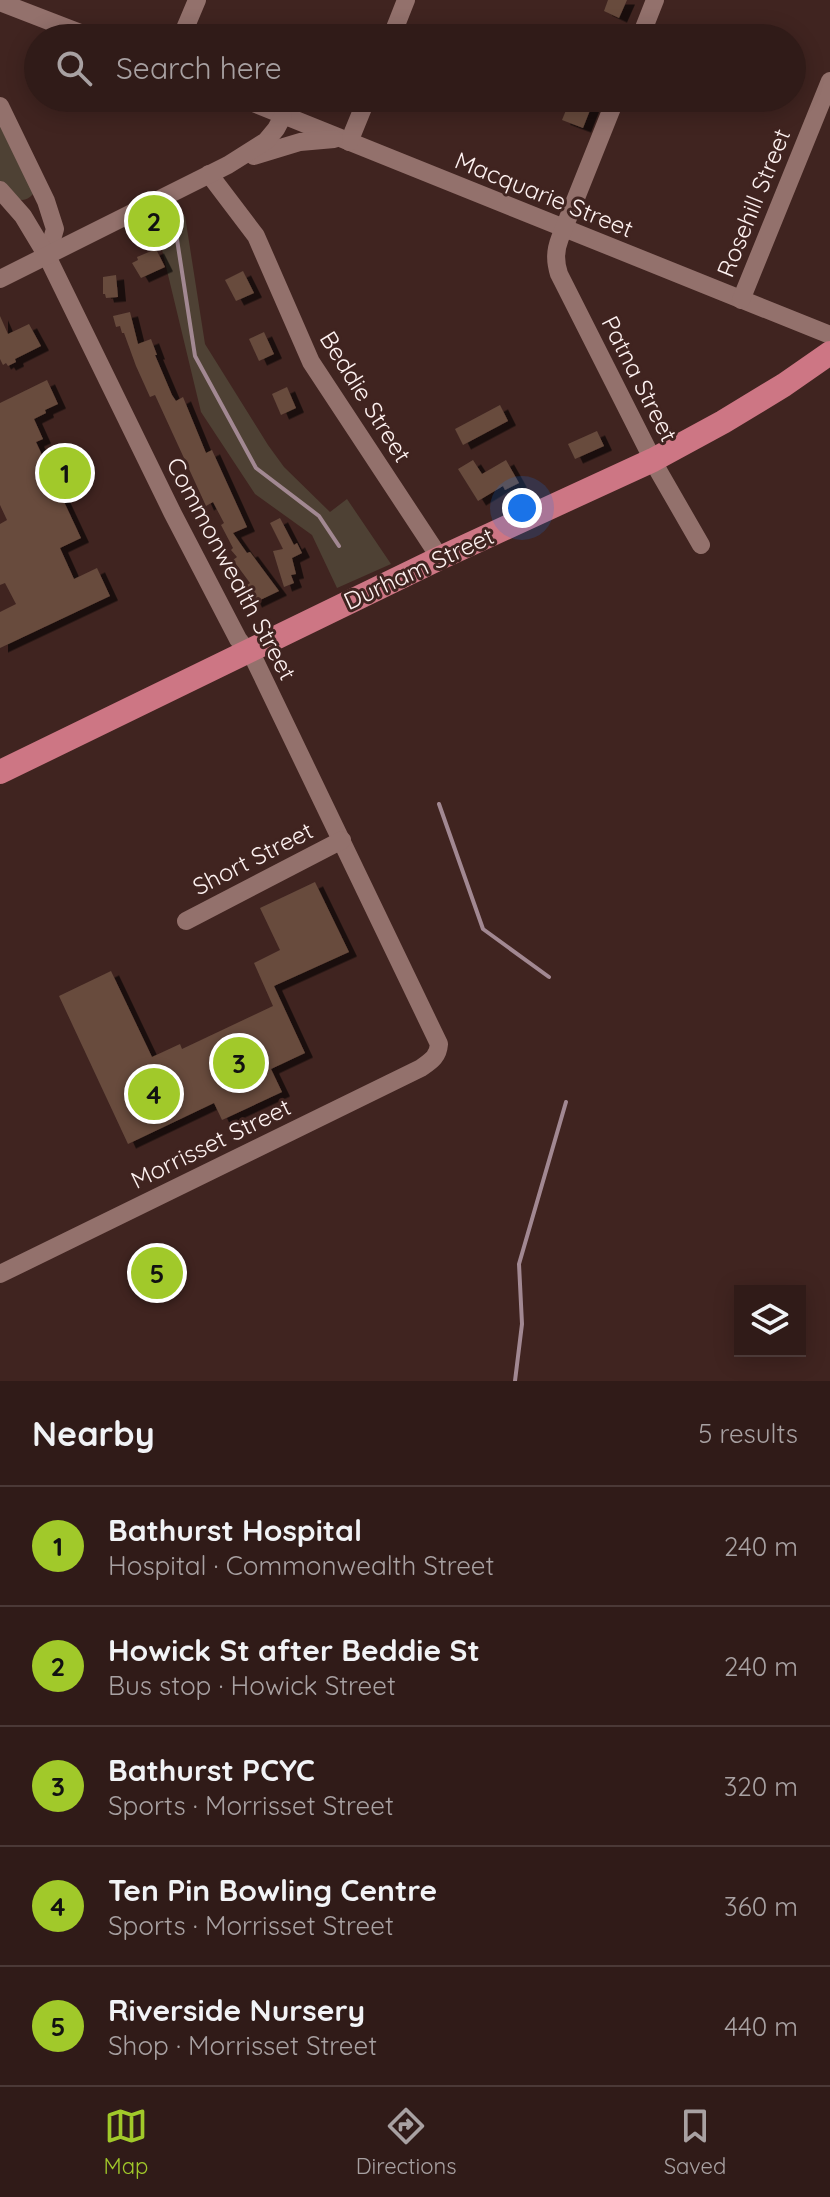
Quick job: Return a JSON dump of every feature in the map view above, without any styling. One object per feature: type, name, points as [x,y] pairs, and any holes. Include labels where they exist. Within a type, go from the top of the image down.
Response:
[{"type":"main road","name":"Durham Street","points":[[0,772],[440,558],[653,460],[723,422],[830,353]]},
{"type":"street","points":[[187,24],[197,0]]},
{"type":"street","points":[[397,24],[406,0]]},
{"type":"street","points":[[646,24],[655,0]]},
{"type":"street","points":[[0,2],[57,24]]},
{"type":"street","name":"Rosehill Street","points":[[741,300],[830,81]]},
{"type":"street","points":[[0,106],[46,201],[55,229],[47,256]]},
{"type":"street","points":[[257,146],[263,133],[259,112]]},
{"type":"street","name":"Macquarie Street","points":[[275,112],[830,335]]},
{"type":"street","points":[[0,279],[228,165],[313,140],[345,141],[360,112]]},
{"type":"street","name":"Patna Street","points":[[610,112],[563,229],[556,250],[556,263],[653,460],[701,545]]},
{"type":"street","points":[[278,149],[289,138],[290,118]]},
{"type":"street","points":[[228,165],[272,135],[290,118]]},
{"type":"street","name":"Beddie Street","points":[[209,174],[256,236],[311,362],[440,558]]},
{"type":"street","name":"Commonwealth Street","points":[[0,190],[23,216],[47,256],[172,512],[238,639],[255,661],[439,1044],[438,1052]]},
{"type":"street","points":[[23,216],[46,201]]},
{"type":"street","name":"Short Street","points":[[186,921],[342,840]]},
{"type":"street","name":"Morrisset Street","points":[[0,1274],[421,1068],[438,1052]]},
{"type":"shaded area","points":[[0,119],[33,194],[24,200],[15,197],[0,181]]},
{"type":"shaded area","points":[[185,216],[205,344],[284,467],[330,512],[347,499],[391,564],[337,588],[312,535],[255,494],[201,412],[157,229]]},
{"type":"building","points":[[608,0],[627,0],[619,18],[604,11]]},
{"type":"building","points":[[565,112],[589,112],[583,128],[562,120]]},
{"type":"building","points":[[156,249],[165,267],[141,278],[132,263],[138,260],[137,257]]},
{"type":"building","points":[[243,271],[254,293],[236,301],[225,280]]},
{"type":"building","points":[[116,275],[118,297],[106,298],[103,294],[103,277]]},
{"type":"building","points":[[130,312],[138,344],[151,339],[172,395],[176,401],[183,397],[206,453],[212,450],[247,527],[233,533],[279,591],[254,603],[246,586],[250,583],[233,560],[237,557],[221,525],[224,523],[213,502],[206,506],[155,395],[150,397],[124,333],[120,326],[116,327],[113,316]]},
{"type":"building","points":[[0,316],[8,334],[29,324],[41,346],[8,366],[6,363],[3,365],[0,359]]},
{"type":"building","points":[[264,332],[274,354],[259,361],[249,339]]},
{"type":"building","points":[[47,380],[58,404],[34,419],[43,439],[36,442],[81,538],[60,548],[74,579],[97,568],[110,596],[0,648],[0,612],[16,604],[5,583],[0,585],[0,524],[7,520],[0,505],[0,403]]},
{"type":"building","points":[[287,387],[296,408],[281,415],[272,394]]},
{"type":"building","points":[[500,405],[508,421],[463,445],[455,429]]},
{"type":"building","points":[[597,431],[604,446],[575,459],[568,444]]},
{"type":"building","points":[[473,460],[482,474],[506,460],[519,483],[505,490],[503,486],[478,501],[458,469]]},
{"type":"building","points":[[280,518],[294,545],[297,543],[302,553],[292,558],[296,574],[291,575],[294,583],[284,587],[273,551],[283,549],[270,523]]},
{"type":"building","points":[[315,882],[349,952],[274,986],[305,1053],[271,1069],[282,1092],[222,1120],[214,1103],[128,1144],[59,996],[111,971],[152,1057],[180,1044],[182,1049],[273,1006],[254,963],[280,950],[260,908]]},
{"type":"waterway","points":[[176,233],[195,356],[256,468],[319,516],[339,546]]},
{"type":"waterway","points":[[439,804],[483,929],[549,977]]},
{"type":"waterway","points":[[515,1381],[522,1324],[519,1264],[566,1102]]},
{"type":"place","name":"Howick St after Beddie St","points":[[154,221]]},
{"type":"place","name":"Bathurst Hospital","points":[[65,473]]},
{"type":"place","name":"Bathurst PCYC","points":[[239,1063]]},
{"type":"place","name":"Ten Pin Bowling Centre","points":[[154,1094]]},
{"type":"place","name":"Riverside Nursery","points":[[157,1273]]}]
